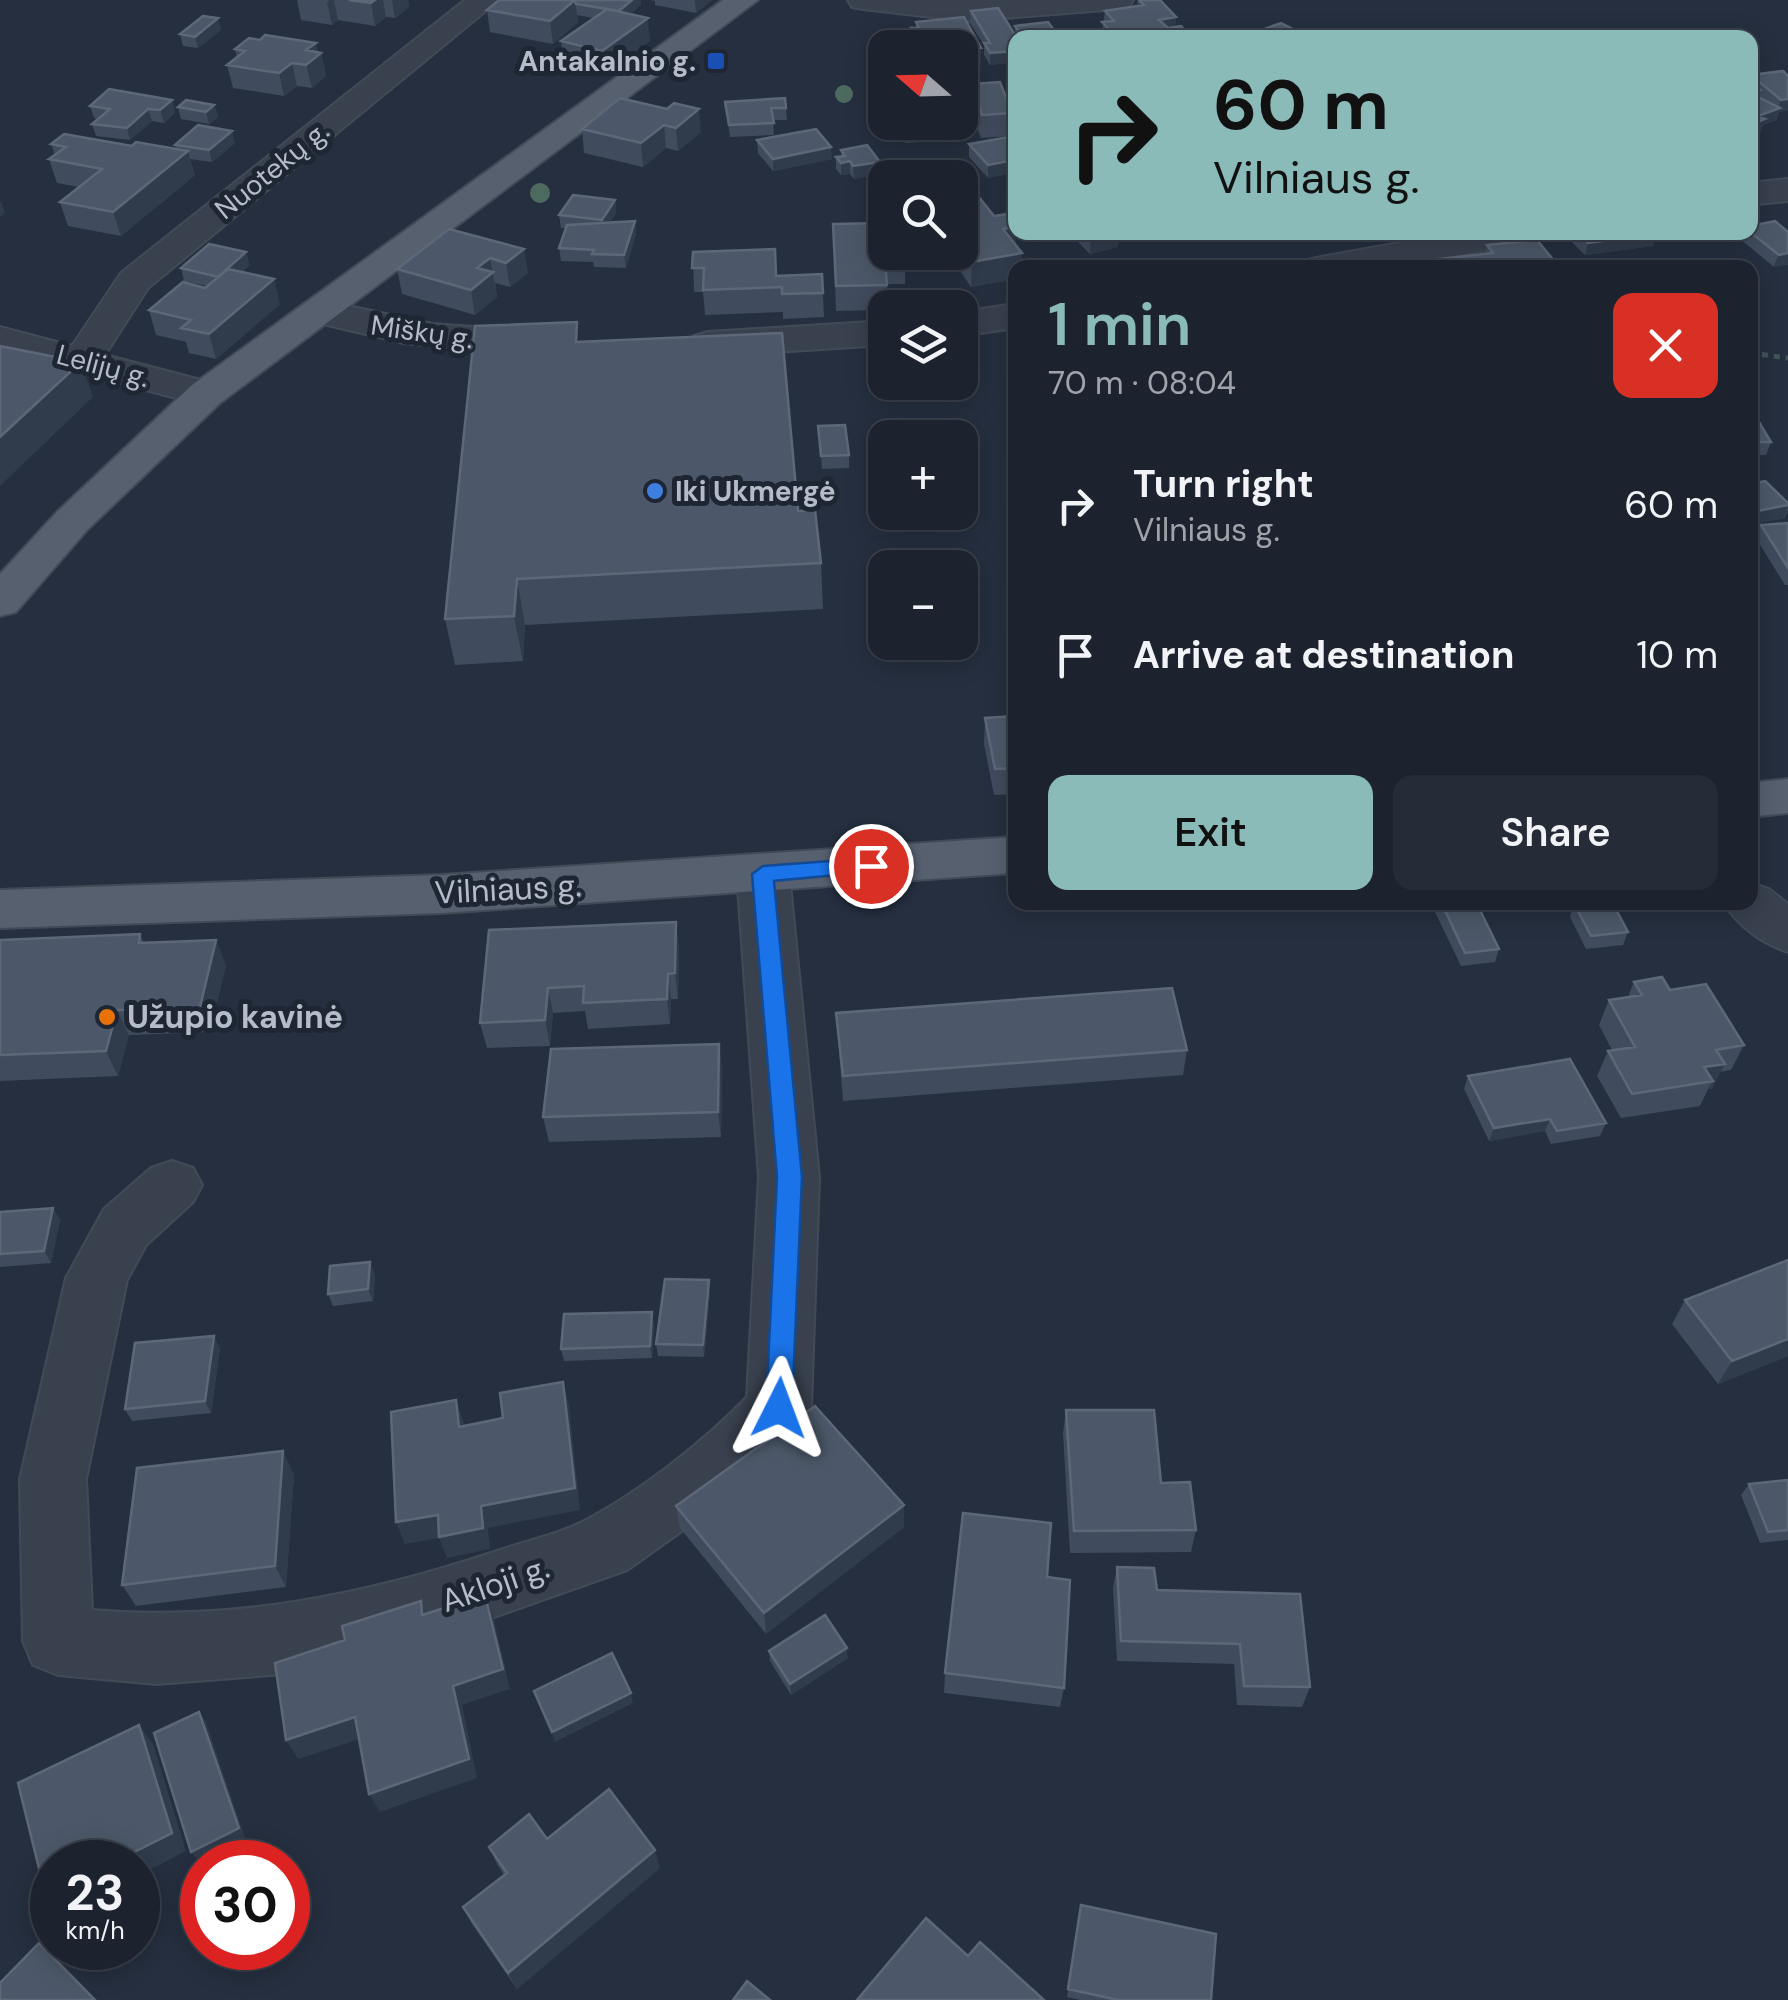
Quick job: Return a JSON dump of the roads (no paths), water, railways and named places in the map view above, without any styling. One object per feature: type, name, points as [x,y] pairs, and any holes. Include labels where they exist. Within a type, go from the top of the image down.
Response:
[{"type":"main road","points":[[0,602],[95,498],[206,394],[743,0]]},
{"type":"main road","points":[[1758,799],[1788,796]]},
{"type":"main road","name":"Vilniaus g.","points":[[0,908],[367,897],[1008,856]]},
{"type":"street","name":"Nuotekų g.","points":[[82,360],[134,282],[484,0]]},
{"type":"street","points":[[864,0],[966,12],[1118,0]]},
{"type":"street","points":[[1758,193],[1788,190]]},
{"type":"street","points":[[1367,260],[1480,240]]},
{"type":"street","name":"Miškų g.","points":[[320,312],[393,330],[478,341],[575,345]]},
{"type":"street","points":[[978,321],[1008,317]]},
{"type":"street","points":[[671,345],[868,334]]},
{"type":"street","name":"Lelijų g.","points":[[0,338],[206,394]]},
{"type":"street","name":"Akloji g.","points":[[172,1185],[125,1226],[97,1278],[53,1480],[58,1641],[157,1650],[284,1640],[429,1607],[603,1547],[732,1458],[779,1408],[790,1177],[763,874]]},
{"type":"street","points":[[1758,908],[1788,932]]},
{"type":"place","name":"Antakalnio g.","points":[[716,61]]},
{"type":"place","name":"Iki Ukmergė","points":[[655,491]]},
{"type":"place","name":"Užupio kavinė","points":[[107,1017]]}]
